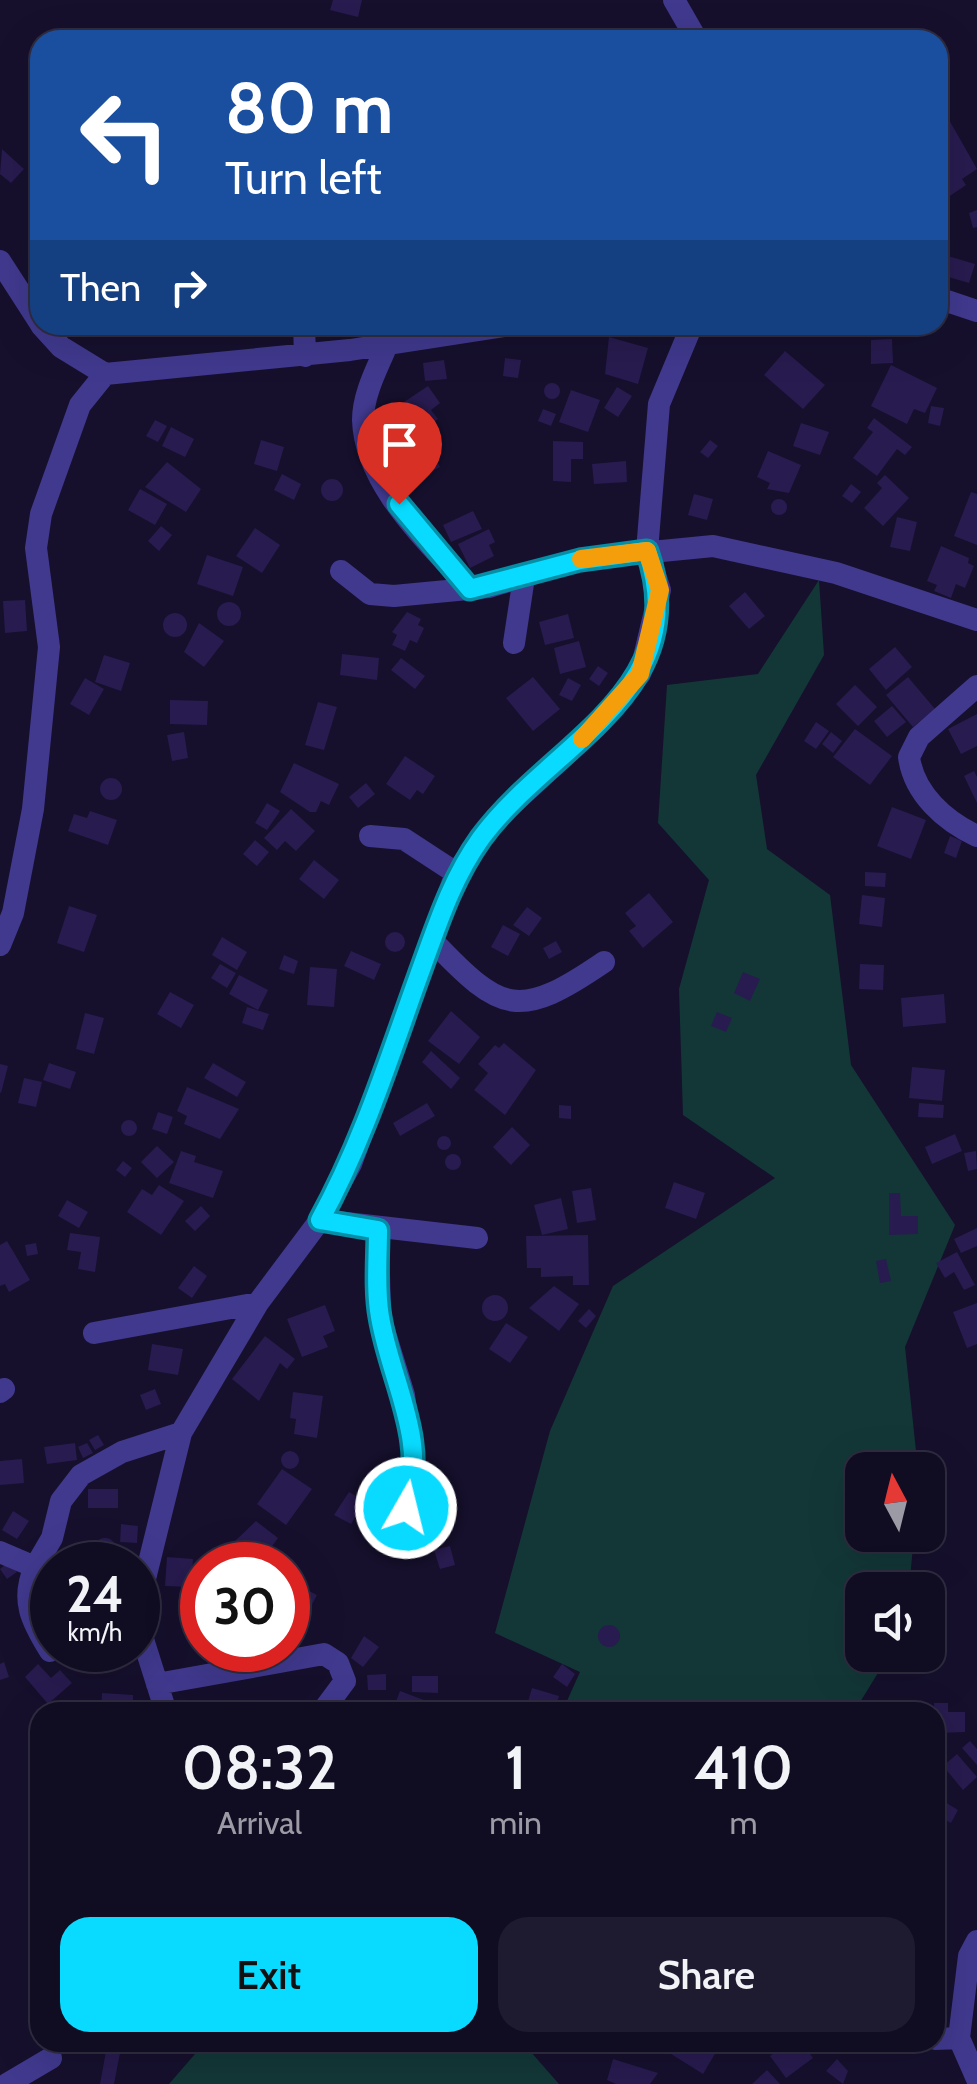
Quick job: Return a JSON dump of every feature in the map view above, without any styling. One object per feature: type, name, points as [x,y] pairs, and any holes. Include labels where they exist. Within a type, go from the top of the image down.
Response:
[{"type":"street","points":[[674,0],[691,30]]},
{"type":"street","points":[[0,261],[30,308]]},
{"type":"street","points":[[948,301],[977,311]]},
{"type":"street","points":[[50,335],[61,348],[105,374],[305,356],[451,335]]},
{"type":"street","points":[[304,335],[305,356]]},
{"type":"street","points":[[163,1702],[142,1636],[140,1599],[181,1432],[258,1303],[320,1220],[350,1164],[456,873],[494,821],[595,728],[640,674],[660,590],[647,551],[658,404],[688,335]]},
{"type":"street","points":[[387,346],[367,392],[363,417],[366,442],[382,483],[470,589]]},
{"type":"street","points":[[0,944],[13,912],[32,808],[49,647],[36,548],[41,514],[80,405],[105,374]]},
{"type":"street","points":[[341,571],[370,594],[394,596],[470,589],[580,560],[713,546],[836,573],[977,620]]},
{"type":"street","points":[[514,643],[524,577]]},
{"type":"street","points":[[977,686],[919,738],[909,756],[936,809],[950,824],[977,836]]},
{"type":"street","points":[[370,836],[404,839],[456,873]]},
{"type":"street","points":[[432,940],[472,982],[515,1003],[558,993],[604,962]]},
{"type":"street","points":[[320,1220],[378,1230],[477,1238]]},
{"type":"street","points":[[378,1230],[380,1316],[404,1395],[416,1478],[396,1538]]},
{"type":"street","points":[[94,1332],[258,1303]]},
{"type":"street","points":[[50,1542],[61,1501],[81,1475],[122,1452],[181,1432]]},
{"type":"street","points":[[0,1552],[30,1565]]},
{"type":"street","points":[[30,1578],[30,1616]]},
{"type":"street","points":[[158,1684],[324,1654],[338,1663],[345,1682],[330,1702]]},
{"type":"street","points":[[977,1942],[969,1956],[947,2038],[977,2079]]},
{"type":"street","points":[[7,2084],[51,2058]]},
{"type":"green space","points":[[819,580],[824,655],[756,775],[767,849],[830,895],[851,1065],[955,1225],[905,1347],[916,1452],[845,1452],[845,1552],[912,1552],[911,1572],[845,1572],[845,1672],[879,1672],[860,1702],[566,1702],[580,1672],[495,1633],[550,1431],[613,1286],[775,1178],[683,1115],[679,989],[709,880],[658,823],[667,685],[758,674]]},
{"type":"green space","points":[[531,2052],[559,2084],[169,2084],[195,2054]]},
{"type":"building","points":[[333,0],[362,0],[358,17],[330,10]]},
{"type":"building","points":[[948,118],[977,169],[962,179],[966,185],[948,197]]},
{"type":"building","points":[[2,149],[24,169],[11,183],[0,174]]},
{"type":"building","points":[[977,210],[977,227],[973,228],[969,213]]},
{"type":"building","points":[[948,256],[975,264],[969,283],[948,277]]},
{"type":"building","points":[[609,337],[648,348],[638,384],[605,374]]},
{"type":"building","points":[[892,339],[893,363],[871,364],[871,340]]},
{"type":"building","points":[[785,351],[825,385],[803,409],[764,375]]},
{"type":"building","points":[[505,358],[521,360],[518,378],[503,376]]},
{"type":"building","points":[[444,360],[447,379],[425,381],[423,363]]},
{"type":"building","points":[[891,365],[937,388],[925,413],[914,409],[907,424],[871,406]]},
{"type":"building","points":[[552,383],[560,391],[552,399],[544,391]]},
{"type":"building","points":[[428,386],[440,403],[431,410],[438,419],[421,431],[401,404]]},
{"type":"building","points":[[617,387],[632,396],[618,417],[604,408]]},
{"type":"building","points":[[571,390],[600,400],[588,432],[559,422]]},
{"type":"building","points":[[931,406],[944,408],[940,426],[928,423]]},
{"type":"building","points":[[543,409],[556,414],[551,426],[538,421]]},
{"type":"building","points":[[406,418],[419,441],[435,432],[442,446],[432,452],[440,467],[415,481],[400,455],[391,460],[377,435]]},
{"type":"building","points":[[874,418],[912,447],[905,455],[897,449],[877,476],[853,458],[873,432],[867,428]]},
{"type":"building","points":[[155,420],[167,426],[158,442],[146,436]]},
{"type":"building","points":[[801,423],[829,432],[820,455],[793,446]]},
{"type":"building","points":[[171,427],[194,439],[185,457],[162,446]]},
{"type":"building","points":[[261,440],[284,447],[277,471],[254,464]]},
{"type":"building","points":[[710,440],[718,446],[708,458],[700,452]]},
{"type":"building","points":[[553,441],[583,442],[583,459],[571,459],[571,482],[553,481]]},
{"type":"building","points":[[768,451],[801,465],[789,493],[767,489],[770,483],[757,477]]},
{"type":"building","points":[[626,461],[627,482],[594,484],[592,464]]},
{"type":"building","points":[[167,462],[201,489],[186,512],[145,487]]},
{"type":"building","points":[[282,474],[301,484],[294,500],[274,490]]},
{"type":"building","points":[[885,475],[909,498],[883,526],[864,508],[882,488],[877,483]]},
{"type":"building","points":[[332,479],[340,482],[340,498],[332,501],[324,498],[321,490],[324,482]]},
{"type":"building","points":[[851,484],[861,492],[852,503],[842,496]]},
{"type":"building","points":[[140,489],[167,504],[155,525],[128,510]]},
{"type":"building","points":[[971,492],[977,494],[977,545],[954,536]]},
{"type":"building","points":[[694,494],[713,499],[707,520],[688,515]]},
{"type":"building","points":[[779,499],[787,507],[779,515],[771,507]]},
{"type":"building","points":[[473,511],[482,529],[451,542],[443,525]]},
{"type":"building","points":[[897,517],[917,522],[910,551],[890,547]]},
{"type":"building","points":[[161,526],[172,535],[159,551],[148,541]]},
{"type":"building","points":[[255,528],[280,545],[262,573],[236,556]]},
{"type":"building","points":[[489,529],[495,542],[489,545],[494,556],[470,568],[458,544]]},
{"type":"building","points":[[941,546],[969,558],[968,563],[974,566],[965,588],[956,584],[951,598],[934,591],[937,585],[927,581]]},
{"type":"building","points":[[207,555],[243,567],[233,596],[197,584]]},
{"type":"building","points":[[745,592],[765,616],[749,629],[729,606]]},
{"type":"building","points":[[25,600],[27,631],[5,633],[3,601]]},
{"type":"building","points":[[229,602],[241,614],[229,626],[217,614]]},
{"type":"building","points":[[407,612],[421,619],[418,625],[424,628],[417,643],[410,640],[405,651],[392,645],[397,635],[392,632]]},
{"type":"building","points":[[175,613],[187,625],[175,637],[163,625]]},
{"type":"building","points":[[568,614],[574,638],[545,645],[539,622]]},
{"type":"building","points":[[199,623],[224,641],[204,667],[184,652]]},
{"type":"building","points":[[579,641],[586,667],[560,674],[554,648]]},
{"type":"building","points":[[895,647],[912,667],[886,690],[869,669]]},
{"type":"building","points":[[342,654],[379,658],[377,680],[340,675]]},
{"type":"building","points":[[104,655],[130,663],[121,691],[95,682]]},
{"type":"building","points":[[401,658],[425,676],[415,689],[391,670]]},
{"type":"building","points":[[598,666],[608,673],[599,686],[589,679]]},
{"type":"building","points":[[533,677],[560,709],[533,731],[506,698]]},
{"type":"building","points":[[908,677],[935,709],[913,727],[886,695]]},
{"type":"building","points":[[85,678],[104,689],[89,715],[70,704]]},
{"type":"building","points":[[568,678],[581,685],[572,701],[559,695]]},
{"type":"building","points":[[855,685],[877,707],[858,726],[836,704]]},
{"type":"building","points":[[170,700],[208,701],[207,725],[170,724]]},
{"type":"building","points":[[318,702],[337,707],[324,750],[305,745]]},
{"type":"building","points":[[892,706],[906,722],[887,737],[874,721]]},
{"type":"building","points":[[977,714],[977,746],[961,754],[948,729]]},
{"type":"building","points":[[816,722],[829,731],[816,749],[804,741]]},
{"type":"building","points":[[855,729],[892,756],[870,785],[833,757]]},
{"type":"building","points":[[184,732],[188,758],[172,761],[167,735]]},
{"type":"building","points":[[831,732],[842,741],[833,753],[822,744]]},
{"type":"building","points":[[405,756],[435,776],[423,794],[417,790],[410,800],[386,784]]},
{"type":"building","points":[[294,763],[339,784],[329,805],[321,801],[316,812],[310,812],[280,792]]},
{"type":"building","points":[[974,771],[977,777],[977,803],[964,776]]},
{"type":"building","points":[[111,778],[119,781],[119,797],[111,800],[103,797],[100,789],[103,781]]},
{"type":"building","points":[[366,783],[375,794],[358,808],[349,797]]},
{"type":"building","points":[[267,803],[280,811],[267,830],[255,823]]},
{"type":"building","points":[[892,807],[926,820],[911,859],[877,846]]},
{"type":"building","points":[[291,809],[315,831],[296,851],[285,841],[277,850],[264,838]]},
{"type":"building","points":[[90,811],[117,820],[108,845],[68,831],[74,814],[87,818]]},
{"type":"building","points":[[950,836],[962,841],[956,858],[944,853]]},
{"type":"building","points":[[255,840],[269,852],[257,866],[243,854]]},
{"type":"building","points":[[314,860],[339,880],[324,899],[299,879]]},
{"type":"building","points":[[865,872],[886,873],[885,887],[865,886]]},
{"type":"building","points":[[649,893],[673,922],[643,948],[629,931],[636,926],[625,913]]},
{"type":"building","points":[[862,895],[885,898],[882,927],[859,924]]},
{"type":"building","points":[[69,906],[97,915],[84,952],[57,943]]},
{"type":"building","points":[[527,907],[542,918],[529,936],[513,925]]},
{"type":"building","points":[[503,925],[520,934],[508,956],[491,947]]},
{"type":"building","points":[[395,932],[405,942],[395,952],[385,942]]},
{"type":"building","points":[[222,937],[247,952],[237,970],[212,955]]},
{"type":"building","points":[[556,941],[562,952],[549,959],[543,948]]},
{"type":"building","points":[[351,951],[381,964],[374,980],[344,966]]},
{"type":"building","points":[[284,955],[298,961],[294,974],[279,969]]},
{"type":"building","points":[[220,964],[236,973],[227,988],[211,978]]},
{"type":"building","points":[[860,964],[884,965],[883,990],[859,989]]},
{"type":"building","points":[[310,967],[337,969],[334,1007],[307,1005]]},
{"type":"building","points":[[743,972],[760,979],[750,1001],[734,993]]},
{"type":"building","points":[[239,975],[268,990],[258,1010],[229,994]]},
{"type":"building","points":[[170,992],[194,1005],[181,1028],[157,1014]]},
{"type":"building","points":[[944,994],[946,1023],[903,1027],[901,998]]},
{"type":"building","points":[[247,1007],[269,1014],[263,1030],[242,1023]]},
{"type":"building","points":[[451,1011],[480,1037],[459,1064],[428,1041]]},
{"type":"building","points":[[717,1012],[732,1018],[726,1032],[711,1026]]},
{"type":"building","points":[[85,1013],[104,1018],[94,1054],[76,1049]]},
{"type":"building","points":[[504,1043],[536,1070],[505,1115],[474,1090],[488,1073],[478,1064],[495,1045],[499,1048]]},
{"type":"building","points":[[431,1051],[460,1078],[451,1089],[422,1062]]},
{"type":"building","points":[[49,1063],[76,1072],[70,1089],[43,1080]]},
{"type":"building","points":[[213,1063],[246,1082],[237,1097],[204,1078]]},
{"type":"building","points":[[0,1064],[8,1066],[1,1093],[0,1092]]},
{"type":"building","points":[[912,1067],[945,1070],[942,1101],[909,1098]]},
{"type":"building","points":[[24,1078],[42,1082],[36,1107],[18,1103]]},
{"type":"building","points":[[187,1087],[239,1109],[220,1139],[184,1124],[187,1116],[177,1111]]},
{"type":"building","points":[[427,1103],[435,1116],[400,1136],[393,1123]]},
{"type":"building","points":[[919,1103],[944,1105],[943,1118],[918,1117]]},
{"type":"building","points":[[559,1105],[571,1106],[571,1119],[559,1118]]},
{"type":"building","points":[[158,1112],[173,1117],[167,1134],[152,1129]]},
{"type":"building","points":[[129,1120],[137,1128],[129,1136],[121,1128]]},
{"type":"building","points":[[512,1127],[530,1145],[511,1165],[493,1147]]},
{"type":"building","points":[[955,1134],[962,1151],[932,1164],[925,1147]]},
{"type":"building","points":[[444,1136],[451,1143],[444,1150],[437,1143]]},
{"type":"building","points":[[157,1146],[174,1162],[157,1178],[141,1162]]},
{"type":"building","points":[[181,1151],[196,1156],[194,1162],[223,1171],[213,1198],[169,1183]]},
{"type":"building","points":[[976,1151],[977,1169],[968,1171],[964,1153]]},
{"type":"building","points":[[453,1154],[461,1162],[453,1170],[445,1162]]},
{"type":"building","points":[[123,1161],[132,1168],[125,1177],[116,1170]]},
{"type":"building","points":[[674,1182],[705,1193],[696,1219],[665,1208]]},
{"type":"building","points":[[159,1185],[184,1201],[161,1235],[127,1212],[142,1189],[152,1195]]},
{"type":"building","points":[[591,1188],[596,1220],[577,1223],[572,1191]]},
{"type":"building","points":[[889,1193],[900,1193],[901,1216],[918,1216],[918,1234],[889,1235]]},
{"type":"building","points":[[561,1198],[568,1229],[542,1235],[534,1205]]},
{"type":"building","points":[[67,1200],[88,1212],[79,1228],[58,1216]]},
{"type":"building","points":[[201,1206],[210,1216],[195,1231],[185,1221]]},
{"type":"building","points":[[977,1228],[977,1246],[961,1253],[954,1239]]},
{"type":"building","points":[[70,1233],[100,1237],[95,1272],[78,1269],[81,1252],[67,1250]]},
{"type":"building","points":[[588,1235],[589,1285],[573,1285],[573,1276],[541,1277],[541,1268],[527,1268],[526,1236]]},
{"type":"building","points":[[7,1241],[30,1280],[9,1292],[5,1284],[0,1286],[0,1245]]},
{"type":"building","points":[[36,1243],[38,1254],[27,1256],[25,1245]]},
{"type":"building","points":[[957,1252],[975,1285],[964,1290],[954,1272],[945,1278],[936,1263]]},
{"type":"building","points":[[886,1259],[891,1281],[880,1283],[876,1261]]},
{"type":"building","points":[[194,1266],[207,1276],[192,1298],[178,1288]]},
{"type":"building","points":[[554,1286],[579,1304],[559,1331],[529,1308]]},
{"type":"building","points":[[495,1295],[505,1298],[505,1318],[495,1321],[485,1318],[482,1308],[485,1298]]},
{"type":"building","points":[[977,1303],[977,1344],[967,1348],[953,1312]]},
{"type":"building","points":[[325,1305],[335,1331],[323,1336],[328,1347],[302,1357],[287,1319]]},
{"type":"building","points":[[589,1309],[596,1316],[586,1328],[578,1321]]},
{"type":"building","points":[[506,1323],[528,1337],[510,1363],[489,1349]]},
{"type":"building","points":[[265,1336],[295,1359],[287,1369],[280,1363],[259,1401],[232,1379]]},
{"type":"building","points":[[152,1344],[183,1349],[178,1375],[148,1370]]},
{"type":"building","points":[[155,1389],[161,1404],[146,1410],[140,1395]]},
{"type":"building","points":[[293,1392],[323,1396],[317,1438],[294,1434],[296,1419],[290,1418]]},
{"type":"building","points":[[98,1435],[104,1445],[95,1450],[89,1440]]},
{"type":"building","points":[[75,1443],[77,1460],[47,1464],[44,1447]]},
{"type":"building","points":[[87,1443],[93,1453],[83,1458],[78,1447]]},
{"type":"building","points":[[290,1451],[299,1460],[290,1469],[281,1460]]},
{"type":"building","points":[[22,1459],[24,1483],[0,1485],[0,1461]]},
{"type":"building","points":[[282,1469],[312,1489],[286,1525],[257,1504]]},
{"type":"building","points":[[88,1489],[118,1489],[118,1508],[88,1508]]},
{"type":"building","points":[[349,1492],[365,1501],[351,1524],[334,1515]]},
{"type":"building","points":[[13,1511],[29,1521],[17,1539],[2,1530]]},
{"type":"building","points":[[256,1521],[278,1538],[275,1542],[234,1542]]},
{"type":"building","points":[[121,1524],[138,1526],[137,1542],[120,1542]]},
{"type":"building","points":[[422,1526],[429,1528],[429,1542],[422,1544],[415,1542],[413,1535],[415,1528]]},
{"type":"building","points":[[450,1546],[455,1565],[440,1569],[434,1550]]},
{"type":"building","points":[[167,1557],[180,1558],[180,1587],[165,1586]]},
{"type":"building","points":[[9,1562],[17,1572],[7,1579],[0,1569]]},
{"type":"building","points":[[605,1625],[613,1625],[620,1636],[613,1647],[605,1647],[598,1640],[598,1632]]},
{"type":"building","points":[[364,1636],[379,1647],[363,1667],[351,1658]]},
{"type":"building","points":[[4,1662],[9,1677],[0,1680],[0,1664]]},
{"type":"building","points":[[562,1664],[575,1674],[567,1687],[553,1677]]},
{"type":"building","points":[[30,1672],[45,1672],[51,1678],[62,1672],[72,1683],[46,1702],[25,1677]]},
{"type":"building","points":[[386,1674],[386,1690],[368,1690],[367,1675]]},
{"type":"building","points":[[412,1676],[438,1676],[438,1693],[412,1692]]},
{"type":"building","points":[[532,1688],[559,1696],[557,1702],[528,1702]]},
{"type":"building","points":[[400,1691],[429,1702],[396,1702]]},
{"type":"building","points":[[102,1693],[133,1695],[133,1702],[102,1702]]},
{"type":"building","points":[[945,1703],[948,1712],[965,1712],[965,1732],[945,1733]]},
{"type":"building","points":[[970,1741],[977,1749],[977,1765],[962,1748]]},
{"type":"building","points":[[957,1754],[977,1777],[963,1790],[945,1764]]},
{"type":"building","points":[[945,1802],[958,1810],[951,1823],[945,1820]]},
{"type":"building","points":[[106,2052],[120,2053],[114,2084],[100,2084]]},
{"type":"building","points":[[668,2052],[716,2052],[703,2074]]},
{"type":"building","points":[[775,2052],[808,2052],[813,2058],[786,2078],[770,2056]]},
{"type":"building","points":[[613,2059],[658,2073],[650,2084],[616,2084],[607,2080]]},
{"type":"building","points":[[837,2059],[848,2071],[843,2084],[826,2071]]},
{"type":"building","points":[[767,2070],[780,2084],[752,2084]]},
{"type":"slow traffic","points":[[581,559],[647,551],[660,590],[640,674],[582,739]]},
{"type":"route","points":[[399,504],[470,589],[490,587],[580,560],[647,551],[660,590],[640,674],[595,728],[494,821],[456,873],[350,1164],[320,1220],[378,1230],[380,1316],[404,1395],[416,1478],[406,1508]]}]
